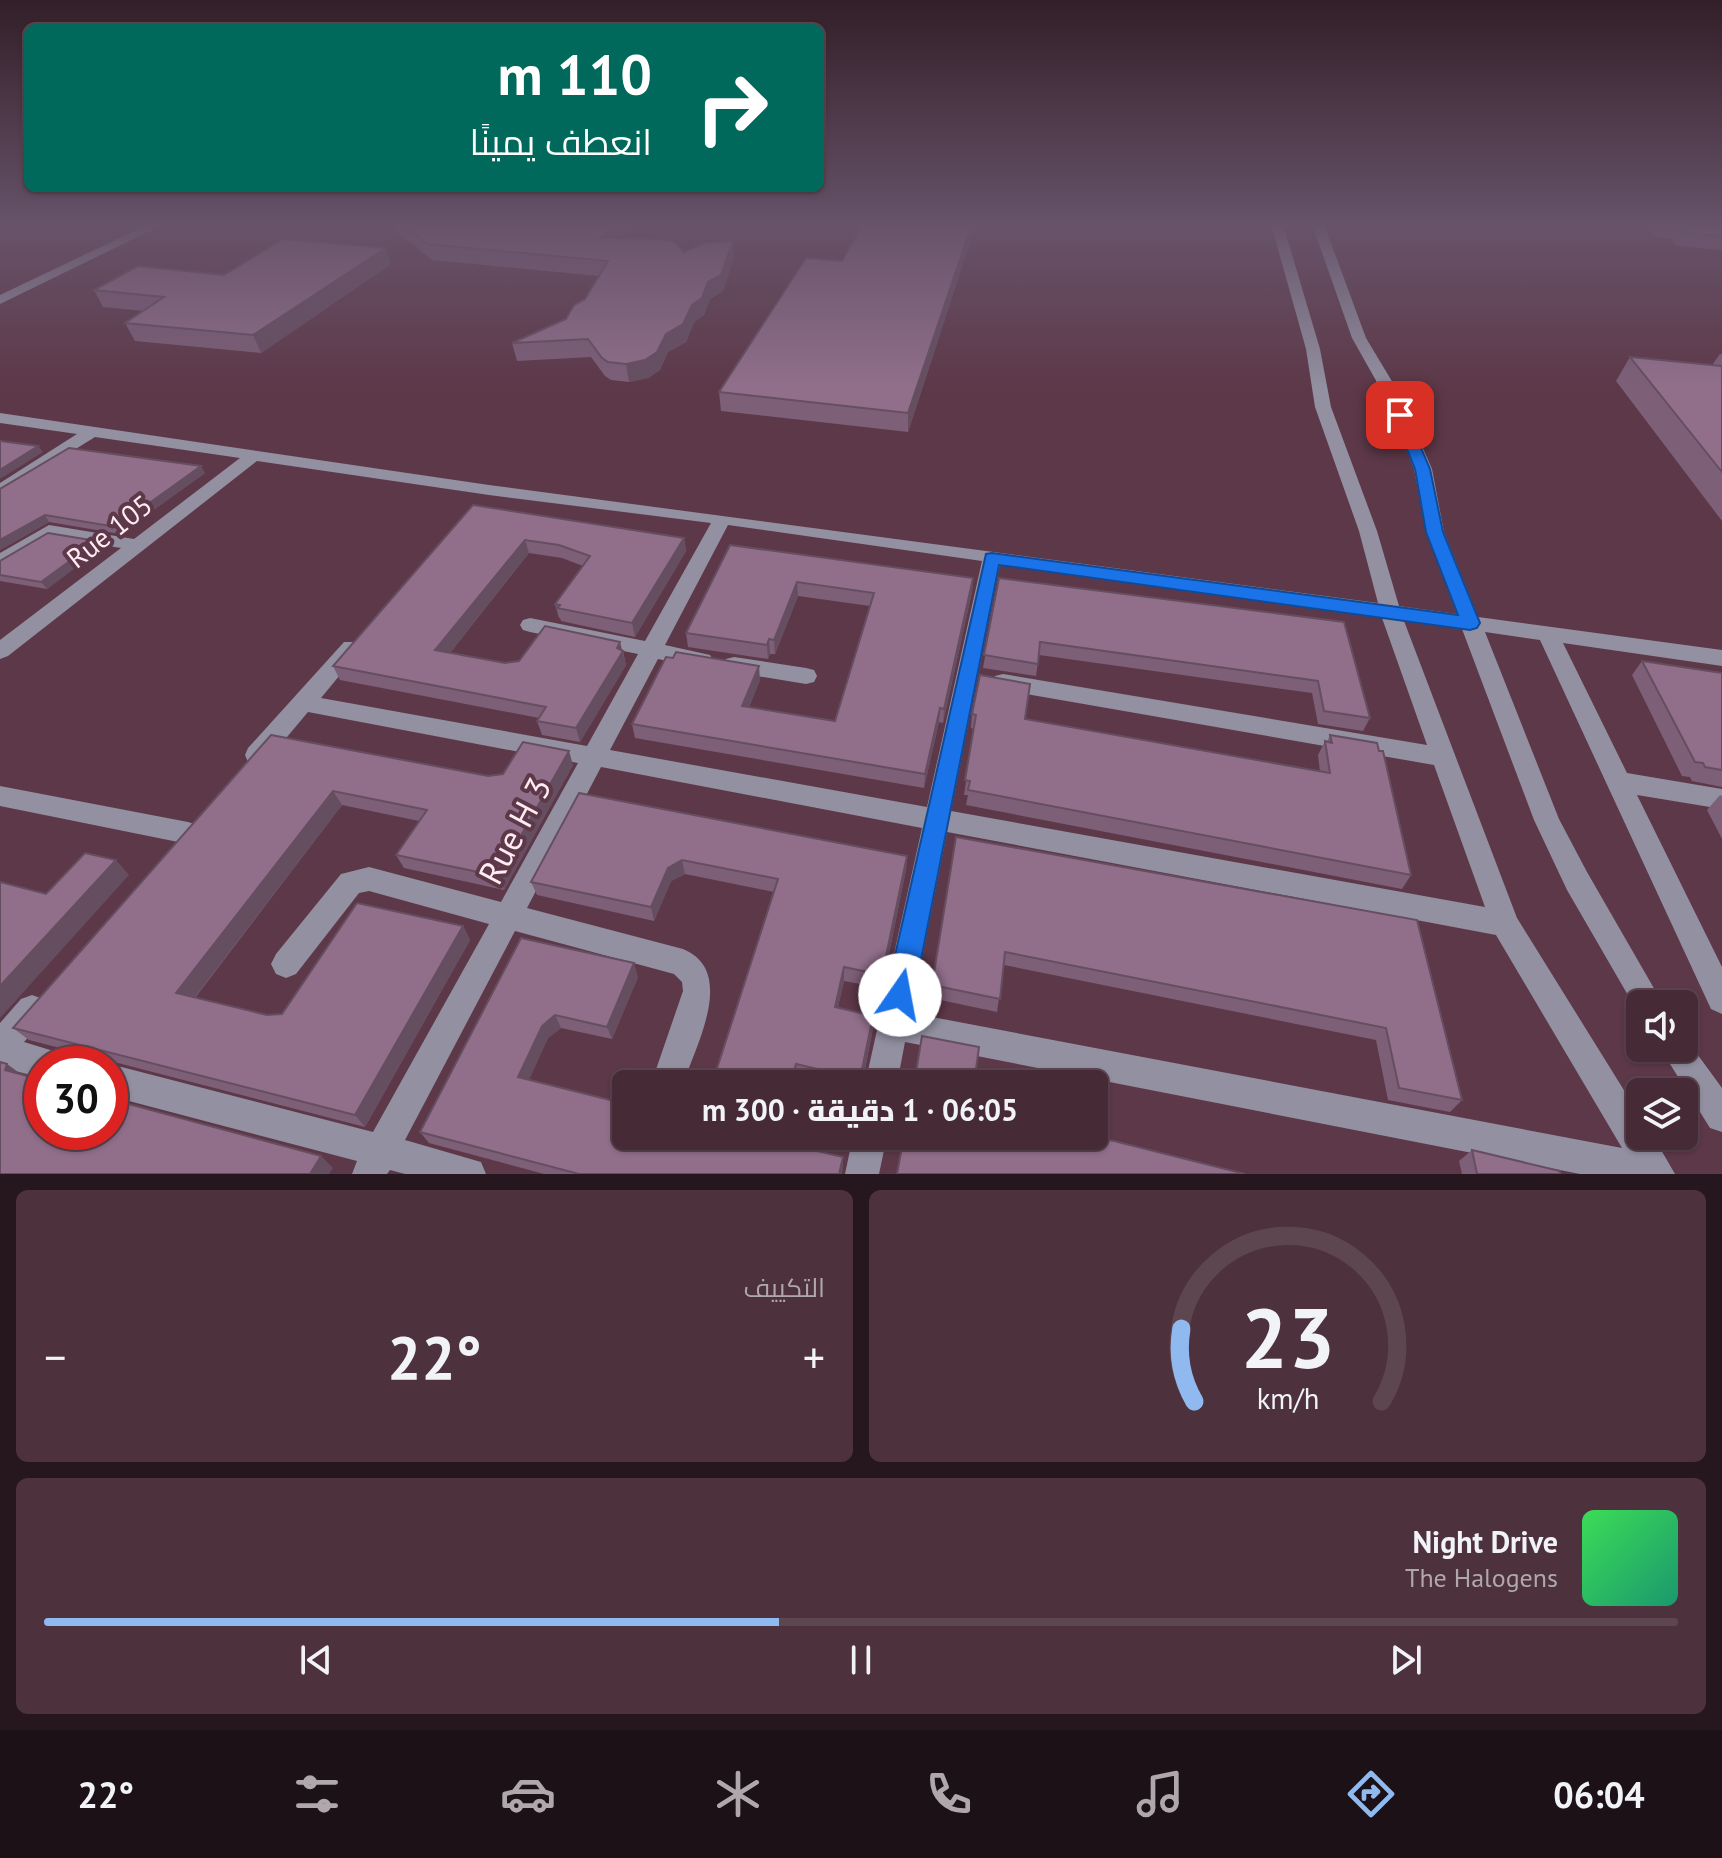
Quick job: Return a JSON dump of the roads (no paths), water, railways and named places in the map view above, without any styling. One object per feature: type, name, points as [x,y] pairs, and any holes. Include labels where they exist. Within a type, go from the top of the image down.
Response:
[{"type":"street","points":[[0,300],[44,279]]},
{"type":"street","points":[[1293,279],[1313,349],[1323,407],[1368,531],[1390,611],[1505,924],[1587,1063],[1657,1173]]},
{"type":"street","points":[[1338,279],[1359,338],[1391,393],[1423,469],[1435,532],[1547,820],[1592,909],[1640,990]]},
{"type":"street","points":[[2,420],[489,490],[722,519],[1722,658]]},
{"type":"street","points":[[0,491],[93,431]]},
{"type":"street","name":"Rue 105","points":[[0,651],[252,457]]},
{"type":"street","points":[[468,514],[489,490]]},
{"type":"street","name":"Rue H 3","points":[[375,1163],[722,519]]},
{"type":"street","points":[[0,562],[49,531],[137,545]]},
{"type":"street","points":[[884,1070],[992,558]]},
{"type":"street","points":[[530,625],[651,651],[806,676]]},
{"type":"street","points":[[240,774],[365,632]]},
{"type":"street","points":[[1547,633],[1718,982]]},
{"type":"street","points":[[967,676],[1445,757]]},
{"type":"street","points":[[303,703],[1505,924]]},
{"type":"street","points":[[1618,782],[1722,799]]},
{"type":"street","points":[[0,796],[188,833]]},
{"type":"street","points":[[167,856],[209,809]]},
{"type":"street","points":[[286,964],[351,883],[369,879],[683,963],[695,975],[698,991],[672,1070]]},
{"type":"street","points":[[24,1056],[0,1049],[52,987]]},
{"type":"street","points":[[894,1025],[1657,1173]]},
{"type":"street","points":[[1685,1062],[1722,1116]]},
{"type":"street","points":[[128,1086],[375,1163],[469,1174]]},
{"type":"street","points":[[862,1174],[867,1150]]}]
